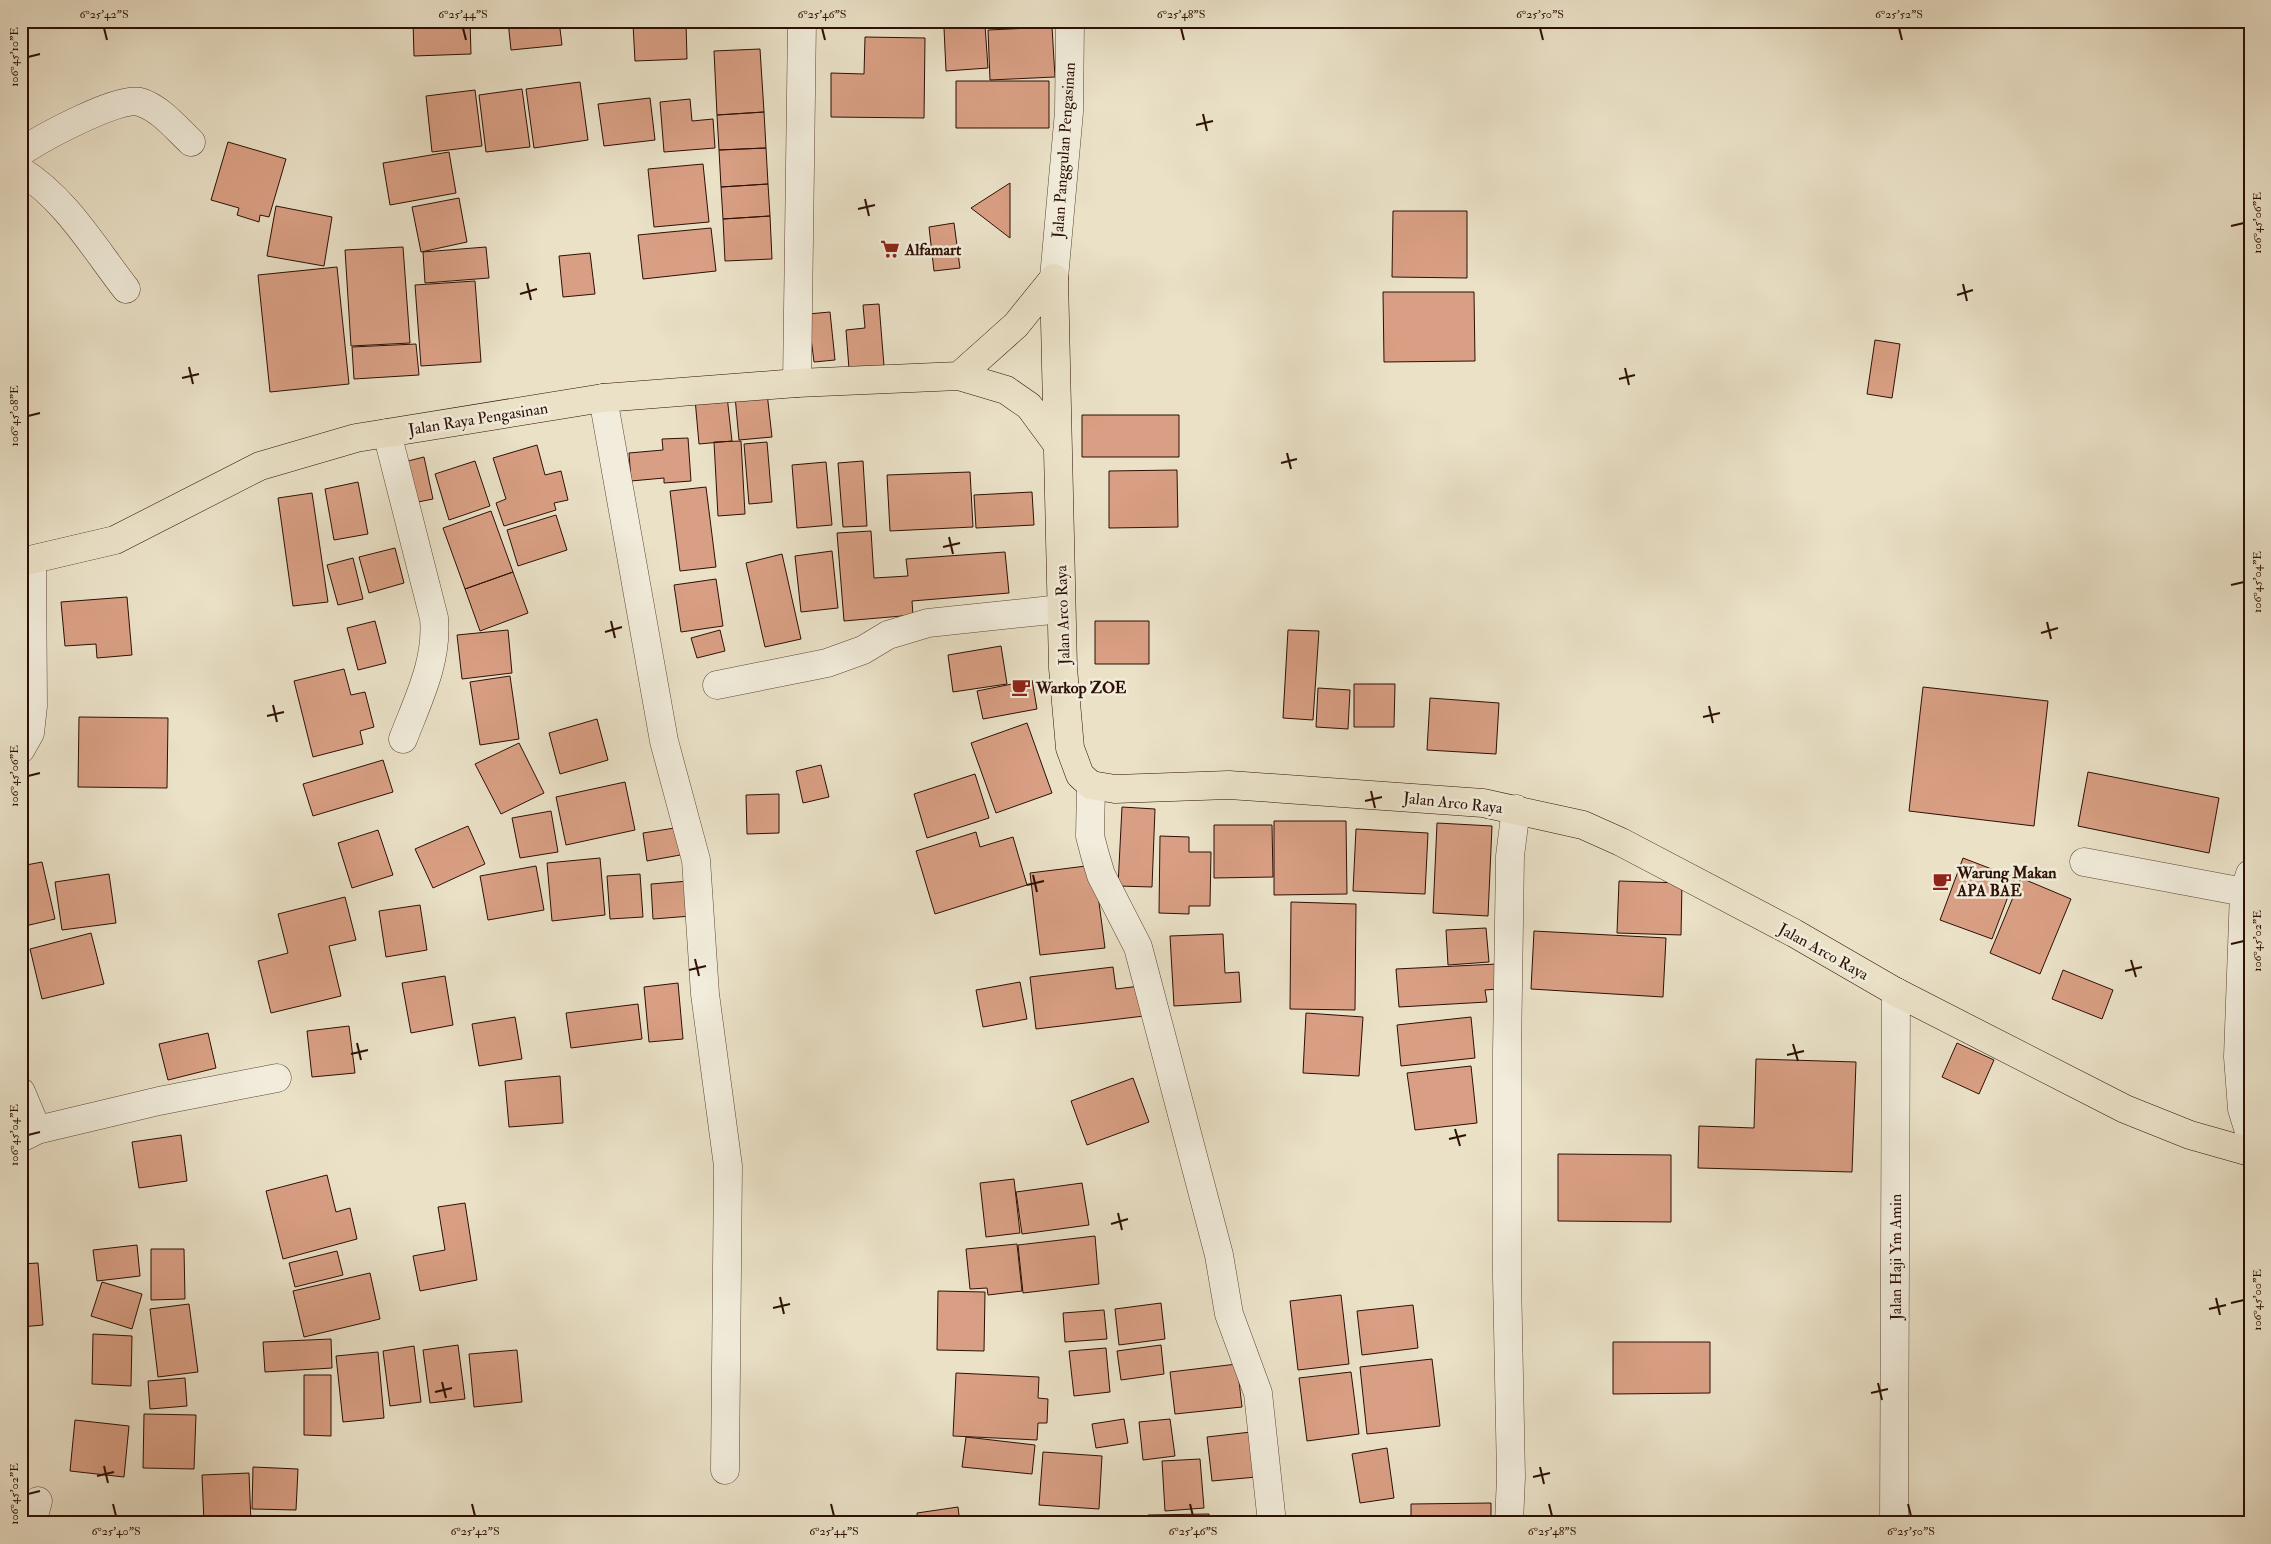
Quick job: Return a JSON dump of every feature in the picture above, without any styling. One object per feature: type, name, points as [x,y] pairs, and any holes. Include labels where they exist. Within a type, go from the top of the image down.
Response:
[{"type":"main road","points":[[959,376],[1016,325],[1054,278]]},
{"type":"main road","name":"Jalan Arco Raya","points":[[1054,278],[1061,609],[1070,748],[1080,775],[1091,785],[1115,789],[1230,785],[1483,803],[1583,825],[1621,842],[1794,934],[1896,992],[2124,1109],[2190,1135],[2250,1152]]},
{"type":"main road","name":"Jalan Raya Pengasinan","points":[[26,561],[115,540],[260,466],[356,438],[603,398],[797,383],[959,376],[1006,390],[1029,406],[1057,444]]},
{"type":"street","points":[[797,383],[802,21]]},
{"type":"street","name":"Jalan Panggulan Pengasinan","points":[[1054,278],[1069,112],[1070,21]]},
{"type":"street","points":[[21,152],[60,129],[117,105],[138,101],[151,106],[191,142]]},
{"type":"street","points":[[21,171],[38,181],[58,201],[126,289]]},
{"type":"street","points":[[603,398],[664,741],[696,860],[705,994],[728,1166],[724,1470]]},
{"type":"street","points":[[387,433],[434,618],[436,635],[428,675],[403,739]]},
{"type":"street","points":[[21,749],[30,733],[33,706],[26,561]]},
{"type":"street","points":[[718,685],[827,663],[863,650],[888,635],[928,622],[1061,609]]},
{"type":"street","points":[[1091,785],[1090,836],[1094,855],[1101,875],[1138,947],[1219,1255],[1229,1314],[1258,1393],[1272,1523]]},
{"type":"street","points":[[1509,1523],[1511,1477],[1507,1277],[1507,1052],[1510,856],[1516,810]]},
{"type":"street","points":[[2084,862],[2247,883],[2238,1057],[2242,1109],[2250,1135]]},
{"type":"street","name":"Jalan Haji Ym Amin","points":[[1894,1523],[1896,992]]},
{"type":"street","points":[[21,1092],[29,1134],[159,1101],[277,1078]]},
{"type":"building","points":[[413,21],[470,21],[471,54],[414,56]]},
{"type":"building","points":[[508,21],[559,21],[562,45],[511,50]]},
{"type":"building","points":[[1009,21],[1043,21],[1009,23]]},
{"type":"building","points":[[686,22],[687,59],[635,61],[633,24]]},
{"type":"building","points":[[985,25],[988,68],[946,71],[944,28]]},
{"type":"building","points":[[1052,27],[1055,77],[990,80],[988,30]]},
{"type":"building","points":[[865,37],[925,38],[924,118],[831,117],[831,73],[864,74]]},
{"type":"building","points":[[760,49],[764,112],[717,115],[714,51]]},
{"type":"building","points":[[956,81],[1049,81],[1049,128],[956,128]]},
{"type":"building","points":[[580,82],[588,140],[534,148],[526,89]]},
{"type":"building","points":[[522,89],[530,147],[486,152],[479,95]]},
{"type":"building","points":[[475,90],[482,146],[432,152],[426,96]]},
{"type":"building","points":[[650,98],[655,140],[604,146],[598,104]]},
{"type":"building","points":[[690,99],[692,121],[713,119],[715,148],[664,152],[660,102]]},
{"type":"building","points":[[764,112],[766,148],[719,150],[717,115]]},
{"type":"building","points":[[228,142],[286,159],[269,217],[260,215],[259,222],[237,215],[239,208],[211,200]]},
{"type":"building","points":[[766,148],[768,184],[721,187],[719,150]]},
{"type":"building","points":[[449,152],[456,193],[390,205],[383,163]]},
{"type":"building","points":[[703,164],[709,222],[654,227],[648,169]]},
{"type":"building","points":[[1010,183],[1010,238],[971,208]]},
{"type":"building","points":[[768,184],[770,216],[723,219],[721,187]]},
{"type":"building","points":[[459,198],[467,242],[421,252],[412,207]]},
{"type":"building","points":[[276,206],[332,217],[324,266],[267,256]]},
{"type":"building","points":[[1393,211],[1467,211],[1467,278],[1392,277]]},
{"type":"building","points":[[770,216],[772,259],[725,261],[723,219]]},
{"type":"building","points":[[954,223],[960,268],[934,271],[929,227]]},
{"type":"building","points":[[711,228],[716,271],[643,279],[638,235]]},
{"type":"building","points":[[403,247],[410,343],[351,346],[345,250]]},
{"type":"building","points":[[486,247],[489,278],[425,283],[423,252]]},
{"type":"building","points":[[590,253],[595,294],[563,297],[559,256]]},
{"type":"building","points":[[337,267],[349,384],[270,392],[258,275]]},
{"type":"building","points":[[475,281],[481,362],[421,366],[415,285]]},
{"type":"building","points":[[1383,292],[1474,292],[1475,361],[1384,362]]},
{"type":"building","points":[[879,304],[884,366],[849,369],[846,330],[865,328],[863,305]]},
{"type":"building","points":[[830,312],[835,360],[814,362],[808,314]]},
{"type":"building","points":[[1875,340],[1900,344],[1892,398],[1867,394]]},
{"type":"building","points":[[416,344],[419,375],[354,379],[352,347]]},
{"type":"building","points":[[767,393],[772,437],[739,440],[735,396]]},
{"type":"building","points":[[727,396],[732,441],[699,444],[695,399]]},
{"type":"building","points":[[1082,415],[1179,415],[1179,457],[1082,457]]},
{"type":"building","points":[[688,438],[691,481],[664,483],[664,478],[631,481],[629,453],[663,450],[662,439]]},
{"type":"building","points":[[741,441],[745,514],[718,516],[714,442]]},
{"type":"building","points":[[767,442],[772,502],[749,504],[744,444]]},
{"type":"building","points":[[537,445],[545,475],[561,471],[568,500],[554,503],[556,510],[504,526],[496,503],[506,499],[493,458]]},
{"type":"building","points":[[424,457],[433,499],[413,503],[404,462]]},
{"type":"building","points":[[475,461],[490,506],[449,520],[435,474]]},
{"type":"building","points":[[863,461],[867,526],[843,527],[838,463]]},
{"type":"building","points":[[826,462],[832,525],[797,528],[792,465]]},
{"type":"building","points":[[1177,470],[1178,527],[1109,528],[1109,471]]},
{"type":"building","points":[[970,472],[973,527],[890,531],[887,475]]},
{"type":"building","points":[[358,482],[368,534],[334,540],[325,489]]},
{"type":"building","points":[[706,487],[716,567],[680,571],[670,491]]},
{"type":"building","points":[[1032,492],[1034,525],[976,528],[974,495]]},
{"type":"building","points":[[312,493],[328,602],[293,606],[278,498]]},
{"type":"building","points":[[491,511],[513,572],[465,589],[443,528]]},
{"type":"building","points":[[556,515],[567,550],[518,566],[507,530]]},
{"type":"building","points":[[871,531],[874,578],[908,576],[906,559],[1005,552],[1009,593],[912,601],[913,615],[844,621],[837,533]]},
{"type":"building","points":[[395,548],[404,583],[369,593],[359,557]]},
{"type":"building","points":[[832,551],[838,608],[801,612],[795,556]]},
{"type":"building","points":[[782,554],[801,639],[765,647],[746,563]]},
{"type":"building","points":[[353,558],[363,599],[338,605],[327,565]]},
{"type":"building","points":[[513,572],[528,613],[480,631],[465,589]]},
{"type":"building","points":[[716,579],[723,626],[681,632],[674,585]]},
{"type":"building","points":[[127,597],[132,655],[97,658],[96,644],[65,646],[61,602]]},
{"type":"building","points":[[375,621],[386,663],[358,670],[347,628]]},
{"type":"building","points":[[1095,621],[1149,621],[1149,664],[1095,664]]},
{"type":"building","points":[[508,630],[512,673],[462,679],[457,635]]},
{"type":"building","points":[[720,630],[725,651],[697,658],[691,638]]},
{"type":"building","points":[[1288,630],[1319,631],[1313,720],[1283,718]]},
{"type":"building","points":[[1001,646],[1007,684],[953,692],[948,655]]},
{"type":"building","points":[[344,669],[351,695],[365,692],[374,727],[360,731],[363,744],[313,757],[294,681]]},
{"type":"building","points":[[510,676],[519,739],[480,745],[470,682]]},
{"type":"building","points":[[1032,680],[1037,709],[983,719],[977,691]]},
{"type":"building","points":[[1354,684],[1395,684],[1394,727],[1354,727]]},
{"type":"building","points":[[1923,687],[2048,701],[2034,826],[1909,811]]},
{"type":"building","points":[[1318,688],[1350,690],[1348,729],[1316,727]]},
{"type":"building","points":[[1430,698],[1499,703],[1496,754],[1427,750]]},
{"type":"building","points":[[79,717],[168,718],[167,788],[78,787]]},
{"type":"building","points":[[597,719],[608,760],[560,774],[549,733]]},
{"type":"building","points":[[1027,723],[1052,793],[996,813],[971,743]]},
{"type":"building","points":[[519,743],[544,793],[501,814],[475,764]]},
{"type":"building","points":[[383,760],[393,792],[313,816],[303,784]]},
{"type":"building","points":[[821,765],[829,797],[803,803],[796,771]]},
{"type":"building","points":[[2088,772],[2219,798],[2209,853],[2078,826]]},
{"type":"building","points":[[975,774],[989,818],[927,838],[914,794]]},
{"type":"building","points":[[625,782],[635,830],[566,845],[556,797]]},
{"type":"building","points":[[779,794],[779,833],[747,834],[746,795]]},
{"type":"building","points":[[1122,807],[1155,809],[1152,887],[1118,886]]},
{"type":"building","points":[[551,811],[558,852],[520,858],[512,818]]},
{"type":"building","points":[[1274,821],[1346,821],[1347,894],[1274,895]]},
{"type":"building","points":[[1437,823],[1492,826],[1488,916],[1433,913]]},
{"type":"building","points":[[1214,825],[1272,825],[1273,877],[1214,878]]},
{"type":"building","points":[[468,826],[485,864],[433,888],[415,849]]},
{"type":"building","points":[[681,827],[686,854],[647,861],[643,833]]},
{"type":"building","points":[[1356,829],[1428,833],[1425,894],[1353,891]]},
{"type":"building","points":[[378,830],[393,875],[352,888],[338,843]]},
{"type":"building","points":[[976,832],[980,847],[1013,837],[1027,885],[935,914],[916,851]]},
{"type":"building","points":[[1160,836],[1189,837],[1189,852],[1211,852],[1210,906],[1189,906],[1189,914],[1159,913]]},
{"type":"building","points":[[600,858],[605,915],[552,921],[547,863]]},
{"type":"building","points":[[1963,858],[2015,878],[1992,939],[1940,920]]},
{"type":"building","points":[[42,862],[55,919],[21,927],[21,866]]},
{"type":"building","points":[[1094,865],[1105,948],[1040,955],[1030,873]]},
{"type":"building","points":[[536,866],[544,910],[488,920],[480,876]]},
{"type":"building","points":[[109,874],[116,923],[62,930],[55,882]]},
{"type":"building","points":[[640,874],[643,917],[610,919],[607,876]]},
{"type":"building","points":[[2021,878],[2071,899],[2040,974],[1990,953]]},
{"type":"building","points":[[689,881],[691,916],[653,919],[651,884]]},
{"type":"building","points":[[1619,881],[1682,883],[1681,935],[1617,933]]},
{"type":"building","points":[[345,897],[356,940],[329,946],[341,996],[271,1013],[258,961],[288,953],[278,914]]},
{"type":"building","points":[[1291,902],[1356,904],[1355,1010],[1290,1009]]},
{"type":"building","points":[[420,905],[427,950],[386,957],[379,911]]},
{"type":"building","points":[[1486,928],[1489,962],[1448,965],[1446,930]]},
{"type":"building","points":[[1534,931],[1666,938],[1663,997],[1531,989]]},
{"type":"building","points":[[91,933],[104,984],[42,999],[30,949]]},
{"type":"building","points":[[1223,934],[1225,973],[1239,972],[1241,1002],[1174,1006],[1170,936]]},
{"type":"building","points":[[1497,964],[1499,989],[1485,990],[1487,1002],[1399,1007],[1396,969]]},
{"type":"building","points":[[1113,967],[1116,989],[1140,986],[1144,1016],[1036,1029],[1030,977]]},
{"type":"building","points":[[2063,970],[2113,990],[2102,1019],[2052,999]]},
{"type":"building","points":[[445,976],[453,1025],[411,1033],[402,983]]},
{"type":"building","points":[[1020,982],[1027,1019],[983,1027],[976,990]]},
{"type":"building","points":[[678,983],[683,1039],[649,1042],[644,987]]},
{"type":"building","points":[[638,1004],[642,1039],[571,1048],[566,1013]]},
{"type":"building","points":[[1306,1013],[1363,1017],[1359,1076],[1303,1073]]},
{"type":"building","points":[[515,1017],[522,1059],[479,1066],[472,1024]]},
{"type":"building","points":[[1471,1017],[1475,1058],[1401,1066],[1397,1025]]},
{"type":"building","points":[[349,1026],[355,1073],[312,1077],[307,1031]]},
{"type":"building","points":[[208,1033],[216,1068],[168,1080],[159,1044]]},
{"type":"building","points":[[1957,1043],[1994,1060],[1979,1094],[1942,1077]]},
{"type":"building","points":[[1756,1059],[1856,1062],[1852,1172],[1698,1168],[1699,1126],[1754,1128]]},
{"type":"building","points":[[1471,1066],[1477,1123],[1415,1130],[1407,1073]]},
{"type":"building","points":[[560,1076],[563,1123],[509,1127],[505,1081]]},
{"type":"building","points":[[1133,1078],[1149,1122],[1087,1145],[1071,1101]]},
{"type":"building","points":[[181,1135],[187,1181],[139,1188],[132,1142]]},
{"type":"building","points":[[1558,1154],[1671,1155],[1671,1222],[1558,1221]]},
{"type":"building","points":[[327,1175],[336,1212],[350,1208],[357,1239],[283,1259],[266,1191]]},
{"type":"building","points":[[1014,1179],[1020,1233],[986,1237],[980,1183]]},
{"type":"building","points":[[1082,1183],[1089,1225],[1022,1234],[1016,1192]]},
{"type":"building","points":[[465,1203],[477,1280],[420,1291],[413,1256],[445,1250],[438,1207]]},
{"type":"building","points":[[21,1215],[28,1232],[21,1235]]},
{"type":"building","points":[[1095,1236],[1099,1284],[1023,1293],[1018,1245]]},
{"type":"building","points":[[1017,1244],[1022,1291],[988,1295],[987,1288],[970,1289],[966,1249]]},
{"type":"building","points":[[137,1245],[140,1276],[97,1281],[93,1250]]},
{"type":"building","points":[[151,1249],[184,1249],[185,1299],[151,1300]]},
{"type":"building","points":[[337,1251],[343,1275],[295,1287],[289,1263]]},
{"type":"building","points":[[38,1263],[43,1325],[21,1327],[21,1264]]},
{"type":"building","points":[[370,1273],[380,1319],[304,1337],[293,1291]]},
{"type":"building","points":[[102,1282],[142,1294],[132,1329],[91,1316]]},
{"type":"building","points":[[938,1291],[985,1292],[984,1351],[937,1350]]},
{"type":"building","points":[[1341,1295],[1349,1364],[1298,1370],[1290,1301]]},
{"type":"building","points":[[1161,1303],[1165,1339],[1119,1345],[1115,1309]]},
{"type":"building","points":[[189,1304],[198,1372],[158,1377],[150,1309]]},
{"type":"building","points":[[1413,1305],[1418,1348],[1362,1355],[1357,1311]]},
{"type":"building","points":[[1104,1310],[1107,1339],[1065,1342],[1063,1313]]},
{"type":"building","points":[[93,1334],[132,1336],[131,1386],[92,1384]]},
{"type":"building","points":[[331,1339],[332,1368],[265,1372],[263,1342]]},
{"type":"building","points":[[1613,1342],[1710,1342],[1710,1393],[1613,1394]]},
{"type":"building","points":[[458,1345],[465,1399],[430,1403],[423,1350]]},
{"type":"building","points":[[1161,1345],[1164,1374],[1121,1380],[1117,1351]]},
{"type":"building","points":[[414,1346],[421,1402],[390,1406],[383,1351]]},
{"type":"building","points":[[1106,1348],[1110,1392],[1074,1396],[1069,1351]]},
{"type":"building","points":[[517,1350],[522,1402],[474,1407],[469,1354]]},
{"type":"building","points":[[378,1352],[384,1418],[343,1422],[336,1356]]},
{"type":"building","points":[[1432,1359],[1440,1426],[1367,1434],[1360,1367]]},
{"type":"building","points":[[1237,1364],[1242,1407],[1175,1414],[1170,1372]]},
{"type":"building","points":[[1351,1372],[1359,1434],[1307,1441],[1299,1378]]},
{"type":"building","points":[[956,1373],[1039,1377],[1038,1398],[1048,1399],[1047,1423],[1038,1423],[1037,1440],[953,1436]]},
{"type":"building","points":[[304,1375],[331,1375],[331,1436],[304,1435]]},
{"type":"building","points":[[185,1378],[187,1406],[150,1409],[148,1381]]},
{"type":"building","points":[[144,1414],[196,1415],[194,1469],[143,1468]]},
{"type":"building","points":[[1124,1419],[1128,1443],[1096,1448],[1092,1424]]},
{"type":"building","points":[[1170,1419],[1175,1456],[1143,1460],[1139,1422]]},
{"type":"building","points":[[75,1420],[129,1426],[124,1477],[70,1471]]},
{"type":"building","points":[[1251,1432],[1257,1477],[1212,1481],[1207,1437]]},
{"type":"building","points":[[966,1437],[1035,1445],[1032,1474],[962,1467]]},
{"type":"building","points":[[1387,1448],[1394,1498],[1360,1503],[1352,1454]]},
{"type":"building","points":[[1043,1452],[1102,1456],[1099,1509],[1039,1505]]},
{"type":"building","points":[[1200,1459],[1204,1508],[1165,1511],[1162,1461]]},
{"type":"building","points":[[253,1467],[298,1469],[296,1510],[252,1509]]},
{"type":"building","points":[[249,1473],[251,1523],[204,1523],[202,1475]]},
{"type":"building","points":[[1491,1503],[1491,1523],[1411,1523],[1411,1504]]},
{"type":"building","points":[[958,1507],[960,1523],[918,1523],[917,1513]]},
{"type":"building","points":[[1209,1514],[1209,1523],[1149,1523],[1148,1515]]},
{"type":"place","name":"Alfamart","points":[[890,249]]},
{"type":"place","name":"Warkop ZOE","points":[[1021,687]]},
{"type":"place","name":"Warung Makan APA BAE","points":[[1942,881]]}]
